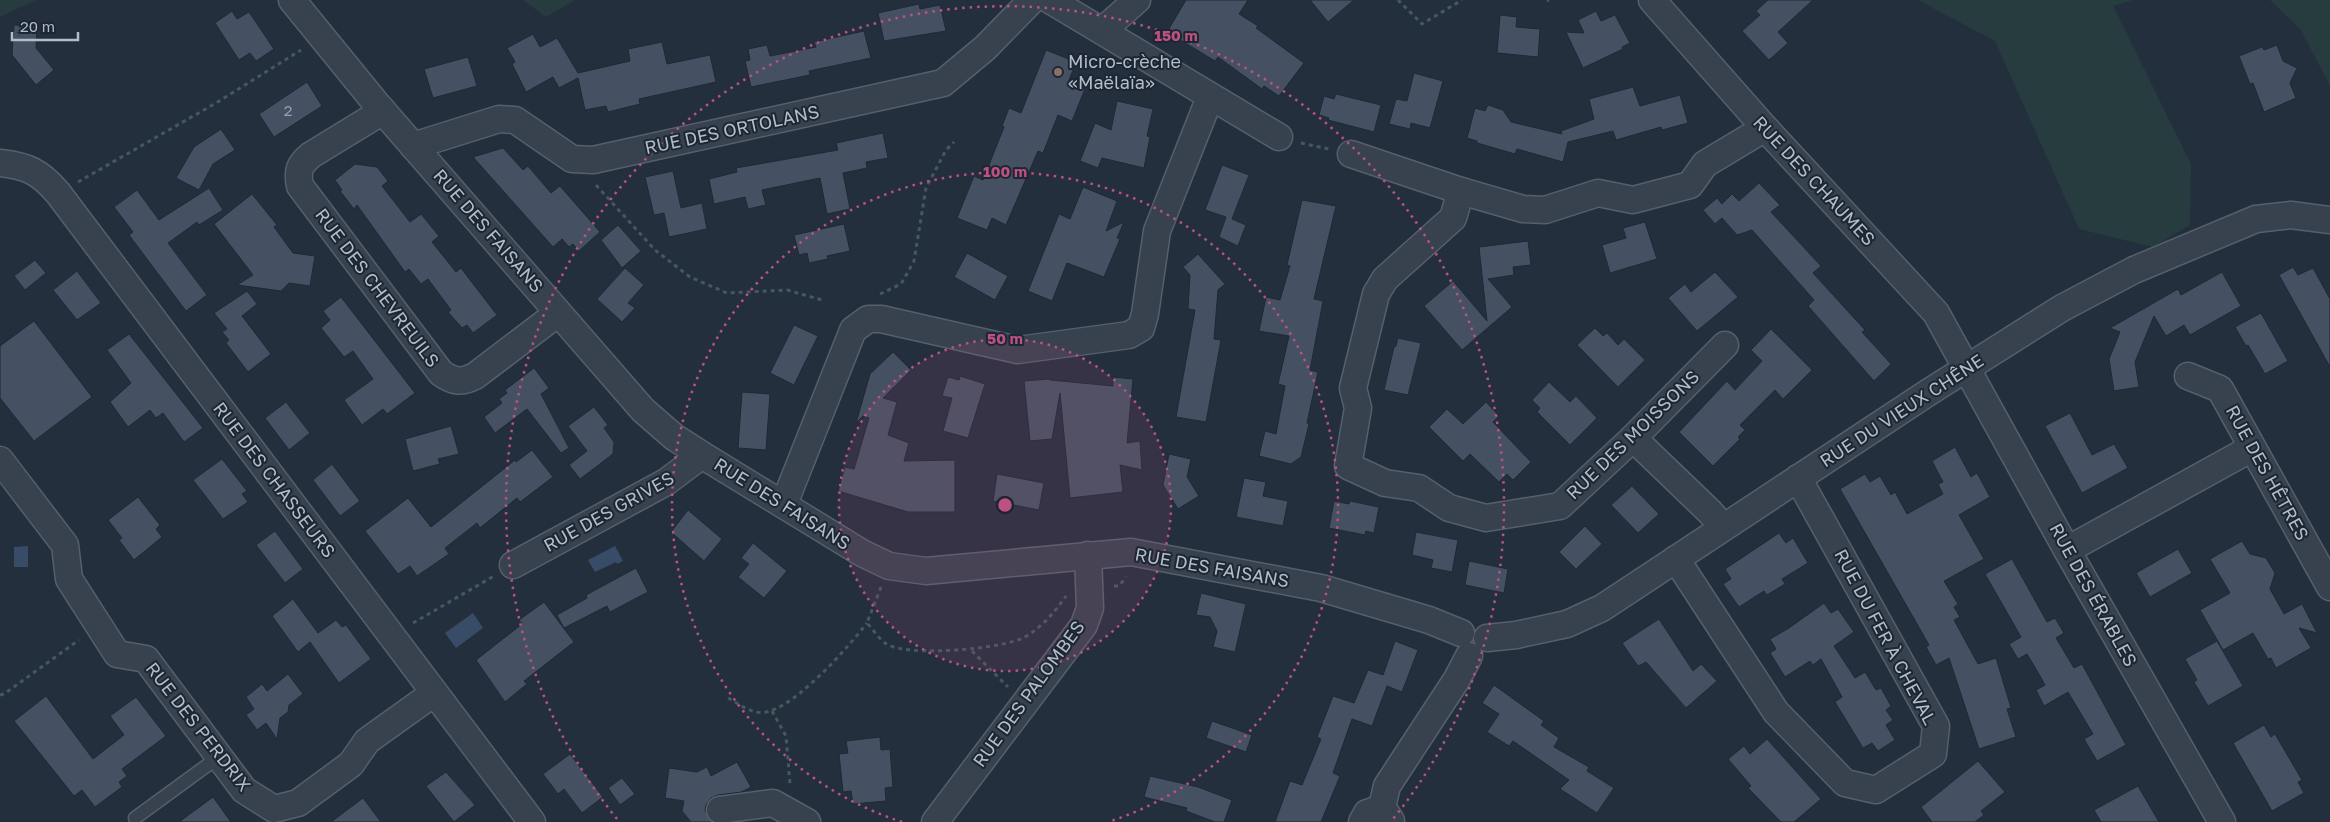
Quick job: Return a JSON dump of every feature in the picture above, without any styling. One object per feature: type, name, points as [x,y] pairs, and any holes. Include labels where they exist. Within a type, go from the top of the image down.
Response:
[{"type":"street","name":"RUE DES FAISANS","points":[[292,0],[383,111],[642,410],[674,437],[862,553],[889,566],[926,571],[1130,552],[1321,588],[1429,620],[1465,644]]},
{"type":"street","name":"RUE DES ORTOLANS","points":[[572,159],[593,160],[943,83],[985,48],[1032,0]]},
{"type":"street","points":[[1050,0],[1104,30],[1210,97],[1279,137]]},
{"type":"street","points":[[1104,30],[1137,0]]},
{"type":"street","name":"RUE DES CHAUMES","points":[[1652,0],[1765,128],[1936,313],[1967,368]]},
{"type":"street","points":[[784,504],[853,330],[872,308],[881,319],[1018,350],[1129,335],[1142,328],[1157,231],[1210,97]]},
{"type":"street","name":"RUE DES CHEVREUILS","points":[[383,111],[311,155],[300,164],[297,174],[300,186],[442,372],[452,380],[463,382],[469,379],[558,313]]},
{"type":"street","points":[[413,146],[500,119],[515,120],[572,159]]},
{"type":"street","points":[[1351,154],[1523,209],[1545,210],[1598,193],[1633,200],[1690,185],[1705,164],[1765,128]]},
{"type":"street","name":"RUE DES CHASSEURS","points":[[0,163],[25,168],[44,176],[58,193],[532,822]]},
{"type":"street","name":"RUE DES MOISSONS","points":[[1462,191],[1454,218],[1385,279],[1376,294],[1353,388],[1358,408],[1348,466],[1386,484],[1419,488],[1449,508],[1486,518],[1560,506],[1633,438],[1725,344]]},
{"type":"street","name":"RUE DU VIEUX CHÊNE","points":[[1465,644],[1469,628],[1478,628],[1487,638],[1516,634],[1567,624],[1602,608],[1967,368],[2062,308],[2134,270],[2256,219],[2291,214],[2330,220]]},
{"type":"street","name":"RUE DES ÉRABLES","points":[[1967,368],[2067,550],[2222,822]]},
{"type":"street","name":"RUE DES HÊTRES","points":[[2188,376],[2220,389],[2330,588]]},
{"type":"street","points":[[1633,438],[1710,512],[1723,527]]},
{"type":"street","points":[[2067,550],[2252,448]]},
{"type":"street","name":"RUE DES GRIVES","points":[[513,565],[666,482],[702,455]]},
{"type":"street","name":"RUE DES PERDRIX","points":[[0,460],[65,545],[69,579],[117,654],[146,659],[244,790],[275,816],[298,803],[352,764],[367,741],[434,694]]},
{"type":"street","name":"RUE DU FER À CHEVAL","points":[[1676,559],[1776,712],[1845,783],[1876,790],[1933,754],[1936,726],[1798,478]]},
{"type":"street","name":"RUE DES PALOMBES","points":[[935,822],[1084,625],[1090,608],[1088,555]]},
{"type":"street","points":[[1378,818],[1387,786],[1458,679],[1465,644]]},
{"type":"street","points":[[720,810],[773,803],[800,818]]},
{"type":"lane","points":[[135,818],[220,756]]},
{"type":"path","points":[[1398,0],[1422,24],[1462,0]]},
{"type":"path","points":[[58,193],[216,103],[322,38]]},
{"type":"path","points":[[1279,137],[1351,154]]},
{"type":"path","points":[[872,308],[901,284],[914,261],[926,188],[946,150],[954,142]]},
{"type":"path","points":[[572,159],[656,250],[690,277],[727,293],[788,290],[822,300]]},
{"type":"path","points":[[391,636],[513,565]]},
{"type":"path","points":[[728,698],[756,713],[772,711],[805,689],[838,659],[867,623],[889,566]]},
{"type":"path","points":[[867,623],[886,645],[917,651],[971,650],[1024,638],[1049,620],[1069,592],[1090,586]]},
{"type":"path","points":[[0,695],[99,626]]},
{"type":"path","points":[[971,650],[1024,704]]},
{"type":"path","points":[[772,711],[786,736],[800,818]]},
{"type":"green space","points":[[0,0],[36,0],[0,17]]},
{"type":"green space","points":[[523,0],[575,0],[546,17]]},
{"type":"green space","points":[[1918,0],[2133,0],[2113,6],[2191,164],[2190,225],[2153,247],[2079,229],[1995,41]]},
{"type":"green space","points":[[2270,0],[2330,0],[2330,86],[2301,30]]},
{"type":"water","points":[[28,546],[28,567],[14,567],[14,547]]},
{"type":"water","points":[[615,546],[623,561],[617,564],[616,562],[595,572],[588,560]]},
{"type":"water","points":[[473,613],[483,628],[456,648],[445,633]]},
{"type":"building","points":[[1186,0],[1248,0],[1239,14],[1258,26],[1256,28],[1304,63],[1279,96],[1264,86],[1262,89],[1218,57],[1215,61],[1167,32]]},
{"type":"building","points":[[1310,0],[1354,0],[1328,22]]},
{"type":"building","points":[[1768,0],[1813,0],[1778,32],[1788,43],[1769,60],[1742,31],[1760,15],[1756,11]]},
{"type":"building","points":[[919,4],[920,9],[940,5],[946,31],[884,41],[878,13]]},
{"type":"building","points":[[232,11],[237,19],[249,12],[274,49],[256,61],[250,53],[239,60],[215,23]]},
{"type":"building","points":[[1596,11],[1601,21],[1615,15],[1630,43],[1622,47],[1623,49],[1583,68],[1566,32],[1584,33],[1578,20]]},
{"type":"building","points":[[1500,15],[1517,17],[1516,27],[1540,29],[1538,57],[1497,53]]},
{"type":"building","points":[[14,25],[37,26],[36,48],[54,70],[36,85],[12,55]]},
{"type":"building","points":[[864,31],[871,58],[809,71],[810,75],[751,87],[745,61],[750,60],[748,49],[767,45],[770,56],[816,47],[814,42]]},
{"type":"building","points":[[533,34],[540,47],[557,38],[578,73],[630,61],[628,49],[662,42],[667,64],[710,55],[716,82],[639,99],[640,104],[608,112],[606,106],[585,110],[578,78],[559,88],[553,77],[526,92],[512,64],[515,62],[507,48]]},
{"type":"building","points":[[2277,45],[2283,61],[2297,68],[2290,83],[2296,98],[2264,112],[2253,83],[2250,84],[2239,56],[2262,47],[2264,50]]},
{"type":"building","points":[[1046,50],[1076,62],[1068,83],[1085,89],[1072,121],[1058,115],[1043,153],[1038,151],[1006,225],[992,218],[987,230],[957,218],[974,176],[983,180],[1004,127],[1002,126],[1009,108],[1021,113]]},
{"type":"building","points":[[468,57],[477,86],[433,98],[424,69]]},
{"type":"building","points":[[1414,73],[1443,81],[1430,128],[1411,123],[1410,129],[1389,124],[1396,99],[1407,101]]},
{"type":"building","points":[[307,82],[322,106],[274,137],[259,114]]},
{"type":"building","points":[[1633,87],[1640,106],[1680,95],[1688,123],[1662,130],[1661,127],[1616,140],[1613,131],[1568,142],[1563,162],[1517,149],[1515,154],[1477,143],[1477,141],[1467,138],[1475,108],[1485,111],[1488,105],[1503,110],[1511,122],[1562,134],[1561,131],[1594,119],[1589,99]]},
{"type":"building","points":[[1336,94],[1381,105],[1374,132],[1328,120],[1329,118],[1319,115],[1324,96],[1334,99]]},
{"type":"building","points":[[1117,101],[1153,109],[1147,136],[1150,137],[1144,168],[1102,158],[1098,168],[1080,161],[1095,123],[1111,130]]},
{"type":"building","points":[[221,129],[235,150],[213,164],[199,190],[176,178],[194,147]]},
{"type":"building","points":[[883,133],[888,158],[866,162],[867,168],[843,173],[850,209],[827,214],[820,178],[762,190],[766,205],[748,209],[745,197],[714,204],[709,179],[737,172],[736,168],[838,150],[836,143]]},
{"type":"building","points":[[503,148],[523,170],[528,166],[551,193],[560,186],[600,232],[579,251],[573,244],[569,247],[562,239],[553,247],[473,157]]},
{"type":"building","points":[[355,164],[377,167],[388,181],[382,186],[410,222],[421,214],[439,236],[432,242],[456,272],[461,268],[497,315],[473,333],[467,325],[462,328],[448,312],[451,310],[428,279],[421,284],[409,269],[405,272],[357,205],[354,209],[340,191],[342,190],[335,180]]},
{"type":"building","points":[[1222,165],[1249,175],[1232,219],[1246,225],[1238,246],[1219,237],[1226,217],[1205,210]]},
{"type":"building","points":[[673,171],[681,208],[702,203],[707,229],[669,237],[664,213],[654,215],[645,177]]},
{"type":"building","points":[[1759,183],[1780,205],[1771,212],[1821,266],[1813,273],[1865,330],[1862,332],[1891,364],[1874,381],[1808,306],[1814,300],[1752,230],[1737,235],[1722,218],[1715,224],[1703,210],[1717,198],[1722,204],[1732,194],[1739,201]]},
{"type":"building","points":[[1083,187],[1117,201],[1106,231],[1124,222],[1117,238],[1120,239],[1104,277],[1067,263],[1052,301],[1028,291],[1059,214],[1070,219]]},
{"type":"building","points":[[209,188],[223,210],[199,225],[197,222],[168,243],[207,295],[186,311],[129,235],[133,232],[114,207],[137,190],[159,220]]},
{"type":"building","points":[[252,194],[277,225],[274,227],[293,253],[315,256],[310,286],[289,283],[281,291],[237,285],[253,275],[214,224]]},
{"type":"building","points":[[1302,200],[1336,206],[1314,299],[1323,301],[1310,370],[1318,372],[1307,423],[1309,424],[1301,457],[1291,464],[1259,456],[1265,431],[1276,434],[1285,386],[1278,384],[1289,336],[1259,331],[1266,297],[1280,300],[1290,266],[1287,265]]},
{"type":"building","points":[[1645,222],[1657,259],[1610,273],[1602,245],[1626,238],[1623,228]]},
{"type":"building","points":[[844,224],[850,251],[827,256],[828,259],[809,263],[807,253],[799,255],[794,235]]},
{"type":"building","points":[[618,225],[641,251],[622,268],[601,240]]},
{"type":"building","points":[[1528,241],[1531,265],[1513,267],[1514,275],[1488,279],[1512,307],[1462,350],[1424,306],[1453,281],[1487,321],[1479,247]]},
{"type":"building","points":[[967,253],[1008,276],[995,300],[954,277]]},
{"type":"building","points":[[1198,254],[1225,284],[1218,290],[1214,339],[1221,340],[1206,422],[1176,417],[1195,310],[1188,309],[1190,275],[1183,267]]},
{"type":"building","points":[[35,260],[46,273],[25,290],[14,276]]},
{"type":"building","points":[[2293,267],[2298,275],[2313,268],[2330,299],[2330,367],[2279,275]]},
{"type":"building","points":[[625,268],[644,285],[628,303],[635,308],[622,322],[597,299]]},
{"type":"building","points":[[77,271],[101,303],[77,320],[53,290]]},
{"type":"building","points":[[1715,272],[1738,297],[1697,331],[1668,298],[1685,284],[1691,292]]},
{"type":"building","points":[[2222,272],[2241,306],[2190,335],[2184,325],[2166,336],[2154,316],[2135,362],[2139,387],[2114,391],[2109,359],[2120,332],[2110,328],[2178,289],[2181,295]]},
{"type":"building","points":[[247,291],[257,304],[242,316],[271,354],[248,372],[226,343],[229,340],[222,332],[227,329],[214,313]]},
{"type":"building","points":[[341,297],[415,393],[387,414],[383,409],[362,425],[344,400],[373,379],[353,351],[344,357],[321,328],[330,320],[323,311]]},
{"type":"building","points":[[2261,313],[2288,361],[2265,374],[2235,327]]},
{"type":"building","points":[[34,321],[92,397],[34,441],[0,398],[0,346]]},
{"type":"building","points":[[794,325],[818,336],[794,385],[770,373]]},
{"type":"building","points":[[1595,328],[1603,336],[1607,333],[1618,345],[1624,339],[1645,360],[1618,387],[1577,345]]},
{"type":"building","points":[[1771,329],[1812,370],[1783,399],[1775,390],[1740,425],[1745,430],[1738,437],[1740,439],[1713,466],[1679,432],[1727,381],[1735,390],[1762,361],[1751,350]]},
{"type":"building","points":[[129,334],[203,428],[184,442],[163,413],[156,418],[150,410],[128,427],[110,402],[131,383],[107,350]]},
{"type":"building","points":[[1398,338],[1421,343],[1408,395],[1384,390],[1394,347]]},
{"type":"building","points":[[893,352],[911,370],[883,398],[897,402],[888,435],[909,443],[904,461],[955,460],[955,512],[908,512],[838,491],[845,467],[854,469],[869,418],[863,416],[856,423],[870,374]]},
{"type":"building","points":[[534,368],[549,388],[541,394],[569,448],[561,453],[527,409],[495,433],[484,417],[502,403],[499,399],[507,393],[505,390]]},
{"type":"building","points":[[960,376],[985,384],[968,438],[943,431],[952,398],[942,396],[948,377],[959,380]]},
{"type":"building","points":[[1113,377],[1133,379],[1127,443],[1140,441],[1142,470],[1120,465],[1123,492],[1070,498],[1060,393],[1052,439],[1030,441],[1024,381],[1049,379],[1113,386]]},
{"type":"building","points":[[1549,382],[1570,402],[1576,396],[1597,418],[1570,445],[1537,412],[1540,408],[1532,400]]},
{"type":"building","points":[[742,392],[770,394],[766,450],[738,448]]},
{"type":"building","points":[[286,402],[310,433],[289,450],[265,418]]},
{"type":"building","points":[[1486,402],[1499,416],[1493,422],[1531,462],[1513,480],[1507,474],[1499,482],[1470,454],[1463,461],[1429,427],[1447,409],[1463,424]]},
{"type":"building","points":[[594,407],[608,425],[604,428],[614,442],[613,454],[580,479],[569,465],[587,451],[568,426]]},
{"type":"building","points":[[2070,413],[2092,455],[2114,444],[2128,468],[2082,493],[2045,426]]},
{"type":"building","points":[[451,426],[459,454],[438,459],[440,464],[413,471],[405,439]]},
{"type":"building","points":[[1955,447],[1971,477],[1977,473],[1990,497],[1959,515],[1984,559],[1944,581],[1958,604],[1954,607],[1960,617],[1954,620],[1978,664],[1996,658],[2011,708],[2007,709],[2016,737],[1979,749],[1949,658],[1936,665],[1926,647],[1929,645],[1840,489],[1865,474],[1870,482],[1880,476],[1891,495],[1895,492],[1907,514],[1943,494],[1938,484],[1943,482],[1932,461]]},
{"type":"building","points":[[532,450],[553,477],[520,502],[517,498],[480,528],[477,523],[445,548],[449,554],[417,576],[410,566],[398,574],[365,531],[408,498],[431,527],[515,460],[516,462]]},
{"type":"building","points":[[1169,454],[1191,459],[1187,477],[1199,496],[1178,509],[1163,485]]},
{"type":"building","points":[[222,459],[247,491],[242,494],[248,502],[223,519],[193,480]]},
{"type":"building","points":[[332,464],[360,501],[340,516],[313,480]]},
{"type":"building","points":[[997,474],[1044,483],[1039,510],[993,501]]},
{"type":"building","points":[[1244,478],[1266,482],[1263,496],[1288,501],[1283,526],[1236,517]]},
{"type":"building","points":[[1632,486],[1659,514],[1638,533],[1611,505]]},
{"type":"building","points":[[138,497],[160,525],[156,529],[162,537],[134,560],[119,540],[122,538],[108,520]]},
{"type":"building","points":[[1334,501],[1349,504],[1350,501],[1379,507],[1374,533],[1366,531],[1365,535],[1329,528]]},
{"type":"building","points":[[688,510],[722,539],[704,561],[671,532]]},
{"type":"building","points":[[1585,526],[1602,544],[1576,569],[1559,552]]},
{"type":"building","points":[[275,531],[303,569],[285,583],[256,545]]},
{"type":"building","points":[[1416,532],[1458,540],[1452,572],[1431,568],[1433,560],[1412,555]]},
{"type":"building","points":[[1779,533],[1786,543],[1793,538],[1808,563],[1782,579],[1785,584],[1767,595],[1764,591],[1739,607],[1723,584],[1731,579],[1725,569]]},
{"type":"building","points":[[2242,541],[2250,554],[2266,558],[2275,573],[2270,589],[2284,614],[2302,604],[2317,633],[2299,628],[2311,648],[2276,668],[2271,658],[2268,659],[2253,633],[2223,650],[2200,610],[2230,593],[2210,559]]},
{"type":"building","points":[[753,543],[787,571],[764,598],[738,577],[749,564],[741,558]]},
{"type":"building","points":[[2178,549],[2192,573],[2150,597],[2136,573]]},
{"type":"building","points":[[2012,559],[2047,622],[2055,618],[2064,633],[2056,638],[2074,668],[2082,664],[2126,745],[2097,761],[2084,739],[2093,734],[2068,692],[2044,706],[2036,690],[2045,685],[2036,669],[2027,654],[2018,659],[2009,644],[2021,637],[1985,574]]},
{"type":"building","points":[[1469,561],[1508,569],[1504,593],[1465,585]]},
{"type":"building","points":[[636,568],[648,592],[610,612],[607,606],[564,628],[557,615],[587,598],[586,595]]},
{"type":"building","points":[[1201,593],[1246,604],[1235,652],[1213,647],[1217,631],[1210,617],[1196,615]]},
{"type":"building","points":[[293,599],[318,633],[336,620],[342,627],[346,625],[371,659],[339,683],[310,642],[298,652],[272,616]]},
{"type":"building","points":[[544,602],[574,642],[524,681],[527,684],[505,702],[476,660],[522,624],[519,620]]},
{"type":"building","points":[[1824,603],[1831,613],[1838,609],[1854,632],[1834,646],[1855,678],[1865,672],[1876,690],[1881,688],[1891,706],[1886,710],[1893,720],[1886,725],[1895,740],[1878,751],[1872,743],[1863,748],[1835,702],[1842,697],[1821,659],[1813,665],[1810,661],[1785,677],[1770,653],[1776,649],[1770,639]]},
{"type":"building","points":[[1659,619],[1693,671],[1701,664],[1717,681],[1686,708],[1646,662],[1638,666],[1622,643]]},
{"type":"building","points":[[1395,641],[1418,650],[1402,692],[1387,686],[1372,726],[1352,719],[1333,773],[1340,776],[1321,822],[1275,822],[1290,781],[1302,785],[1321,739],[1317,737],[1333,696],[1354,703],[1368,670],[1383,675]]},
{"type":"building","points":[[2217,641],[2243,686],[2208,706],[2194,682],[2197,680],[2185,659]]},
{"type":"building","points":[[288,674],[303,694],[289,705],[288,712],[280,718],[277,739],[266,723],[257,730],[246,715],[254,709],[246,697],[262,684],[267,691]]},
{"type":"building","points":[[1494,685],[1544,721],[1541,725],[1559,738],[1554,747],[1589,767],[1587,771],[1614,788],[1597,813],[1560,789],[1569,780],[1513,741],[1509,746],[1487,732],[1499,714],[1482,703]]},
{"type":"building","points":[[46,696],[93,759],[124,735],[110,716],[136,697],[166,736],[122,769],[127,776],[119,782],[122,787],[95,807],[82,790],[74,796],[14,721]]},
{"type":"building","points":[[1212,721],[1252,735],[1246,752],[1206,738]]},
{"type":"building","points":[[2264,725],[2271,737],[2275,734],[2302,780],[2298,782],[2304,793],[2272,811],[2233,743]]},
{"type":"building","points":[[880,737],[881,750],[890,749],[893,787],[885,788],[886,801],[853,804],[851,791],[843,792],[839,754],[848,753],[846,741]]},
{"type":"building","points":[[1767,739],[1821,799],[1794,822],[1781,822],[1748,788],[1751,786],[1728,759],[1744,746],[1750,754]]},
{"type":"building","points":[[570,754],[603,797],[582,813],[564,789],[558,794],[543,774]]},
{"type":"building","points":[[1978,761],[2005,792],[1981,811],[1984,815],[1975,822],[1932,822],[1921,807]]},
{"type":"building","points":[[737,762],[751,787],[741,792],[718,795],[711,798],[706,805],[705,811],[712,822],[691,822],[682,811],[684,801],[665,798],[669,768],[697,772],[707,767],[711,776]]},
{"type":"building","points":[[446,772],[475,805],[454,822],[426,786]]},
{"type":"building","points":[[1150,776],[1198,787],[1232,800],[1224,822],[1215,822],[1186,811],[1187,808],[1144,797]]},
{"type":"building","points":[[622,778],[635,794],[620,805],[608,788]]},
{"type":"building","points":[[2138,786],[2159,822],[2101,822],[2094,810]]},
{"type":"building","points":[[213,797],[231,822],[179,822]]},
{"type":"building","points":[[363,798],[381,822],[331,822]]},
{"type":"place","name":"Micro-crèche «Maëlaïa»","points":[[1058,72]]}]
